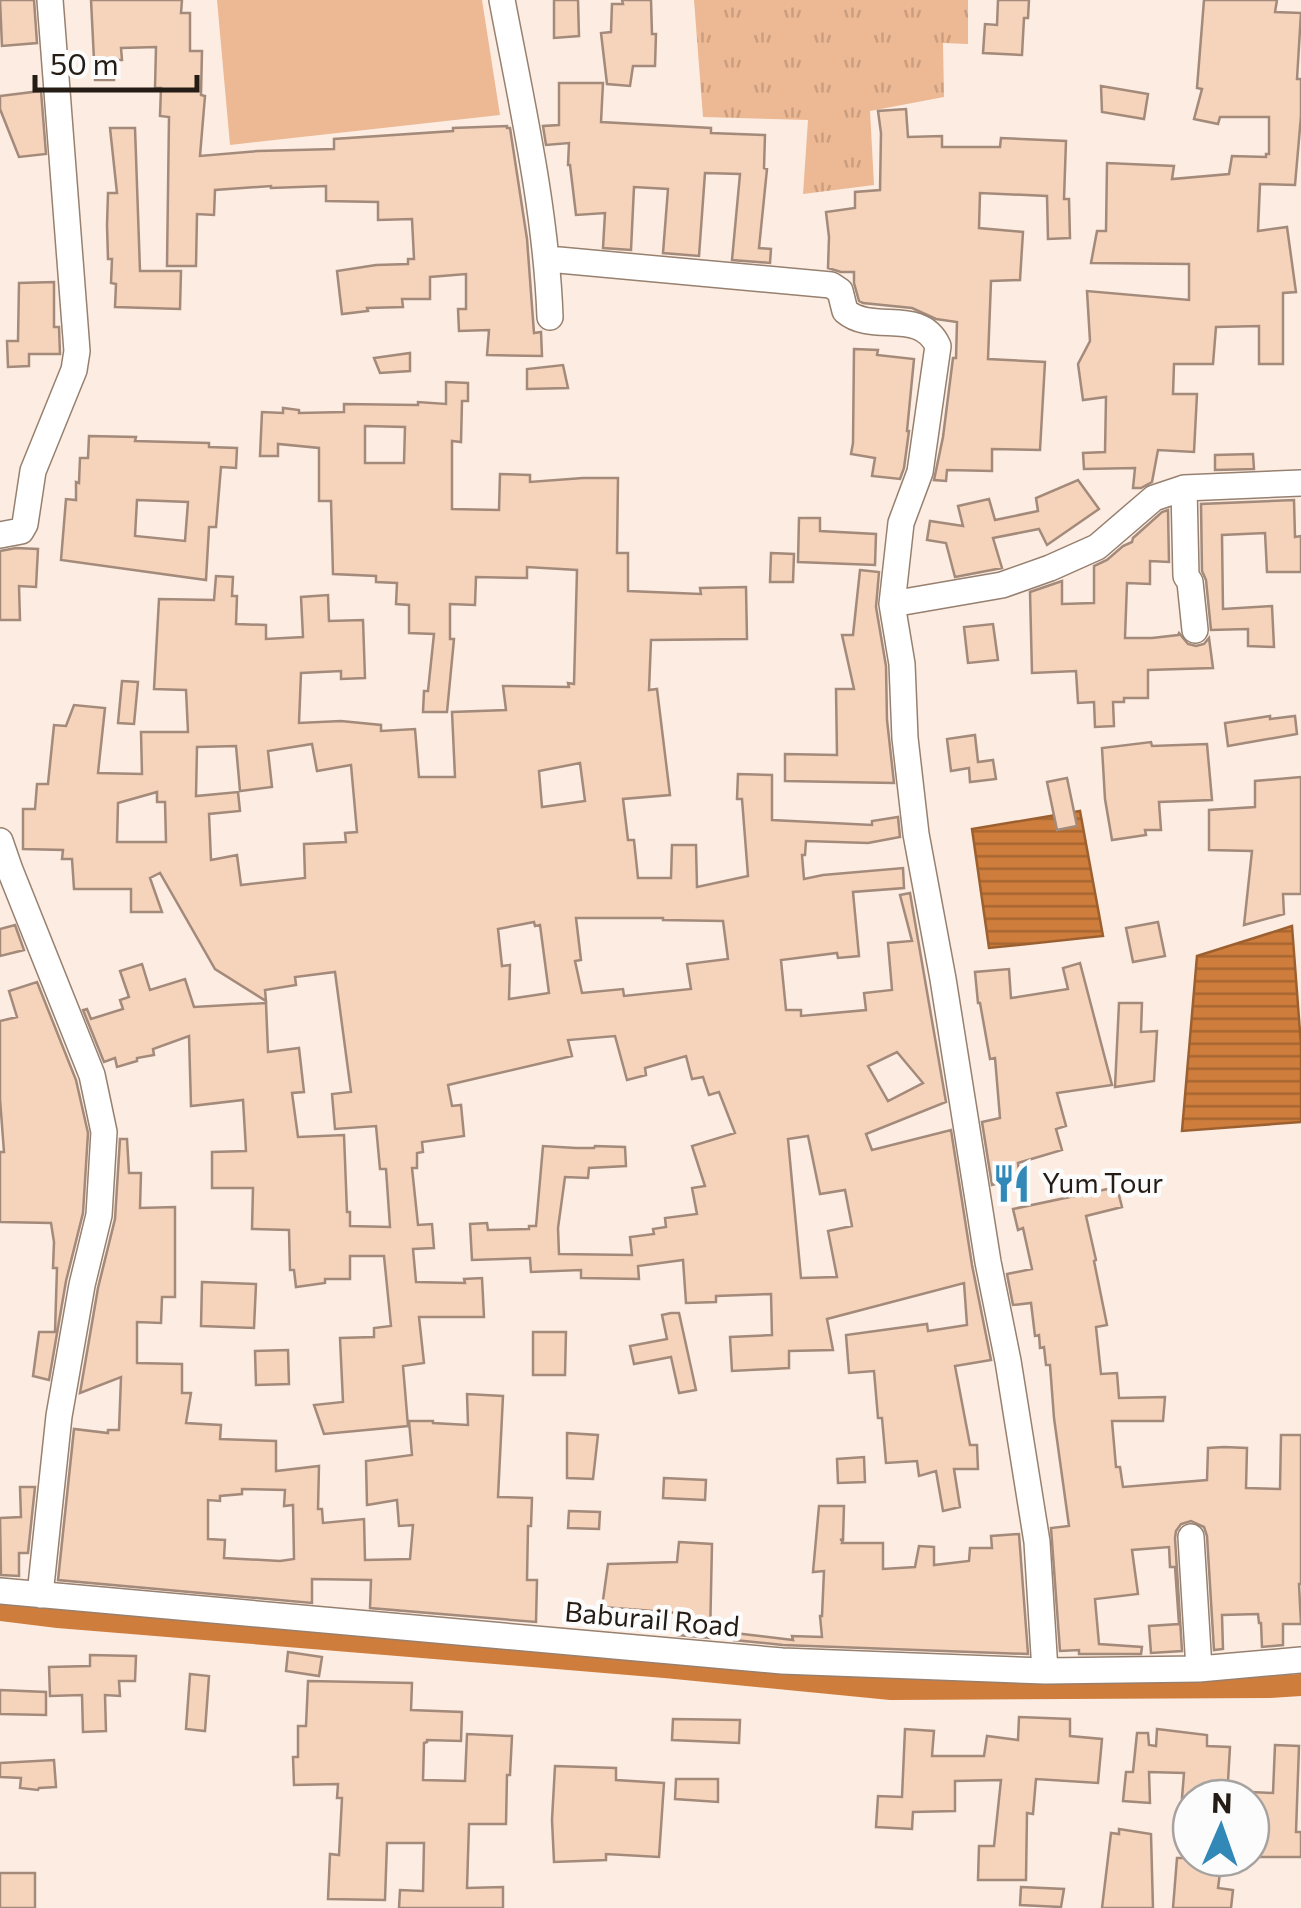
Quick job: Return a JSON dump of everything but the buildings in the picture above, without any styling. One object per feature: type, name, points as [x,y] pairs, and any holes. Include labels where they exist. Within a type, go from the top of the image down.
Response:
[{"type":"street","points":[[0,535],[20,531],[25,524],[32,471],[70,380],[77,350],[50,0]]},
{"type":"street","points":[[502,0],[548,259],[550,317]]},
{"type":"street","points":[[548,259],[831,285],[840,291],[845,311],[860,321],[922,326],[938,346],[920,472],[901,524],[892,604],[902,664],[905,738],[916,834],[1037,1542],[1045,1670]]},
{"type":"street","points":[[892,604],[1002,585],[1050,568],[1097,547],[1154,498],[1184,488],[1301,483]]},
{"type":"street","points":[[1184,488],[1186,576],[1195,630]]},
{"type":"street","points":[[0,841],[92,1075],[104,1132],[99,1215],[82,1285],[59,1416],[40,1595]]},
{"type":"street","points":[[1191,1537],[1199,1670]]},
{"type":"street","name":"Baburail Road","points":[[0,1592],[782,1661],[1045,1670],[1199,1670],[1301,1660]]},
{"type":"green space","points":[[217,0],[482,0],[500,115],[230,145]]},
{"type":"green space","points":[[694,0],[968,0],[968,44],[943,43],[944,97],[870,111],[874,185],[803,194],[808,120],[703,117]]},
{"type":"shaded area","points":[[1080,811],[1103,936],[989,948],[972,829]]},
{"type":"shaded area","points":[[1292,926],[1301,1045],[1301,1122],[1182,1131],[1197,956]]},
{"type":"waterway","points":[[0,1610],[891,1689],[1301,1685]]},
{"type":"place","name":"Yum Tour","points":[[1012,1183]]}]
